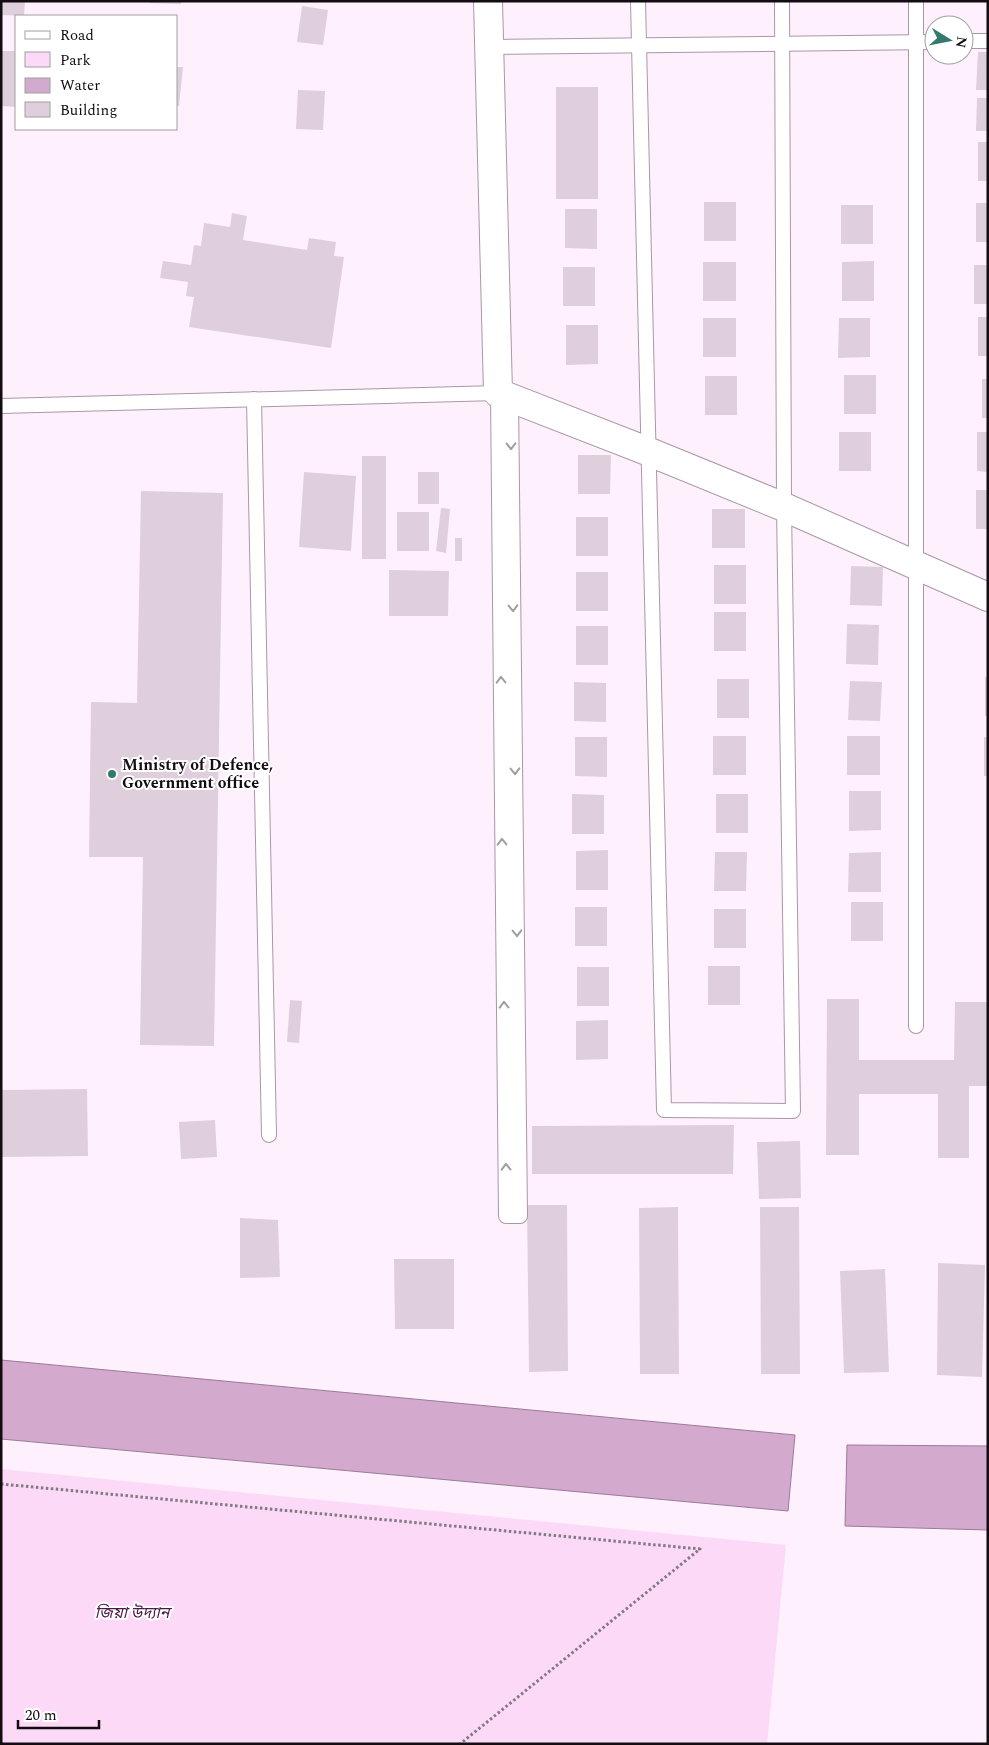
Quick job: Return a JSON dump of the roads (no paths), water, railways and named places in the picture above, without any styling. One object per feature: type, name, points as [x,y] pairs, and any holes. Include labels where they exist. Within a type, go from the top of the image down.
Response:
[{"type":"street","points":[[488,1],[496,47]]},
{"type":"street","points":[[500,1],[496,47],[504,395],[647,450],[784,507],[988,596]]},
{"type":"lane","points":[[638,1],[647,450],[664,1110],[793,1111],[784,507],[782,1]]},
{"type":"lane","points":[[916,1],[916,1026]]},
{"type":"lane","points":[[974,42],[988,41]]},
{"type":"lane","points":[[496,47],[924,42]]},
{"type":"lane","points":[[504,395],[520,1216],[506,1216],[504,395]]},
{"type":"lane","points":[[1,406],[504,395]]},
{"type":"lane","points":[[254,399],[269,1135]]},
{"type":"water","points":[[1,1360],[795,1435],[788,1511],[1,1439]]},
{"type":"water","points":[[847,1445],[988,1446],[988,1530],[845,1526]]},
{"type":"place","name":"Ministry of Defence, Government office","points":[[112,774]]},
{"type":"park label","name":"জিয়া উদ্যান","points":[[132,1613]]}]
